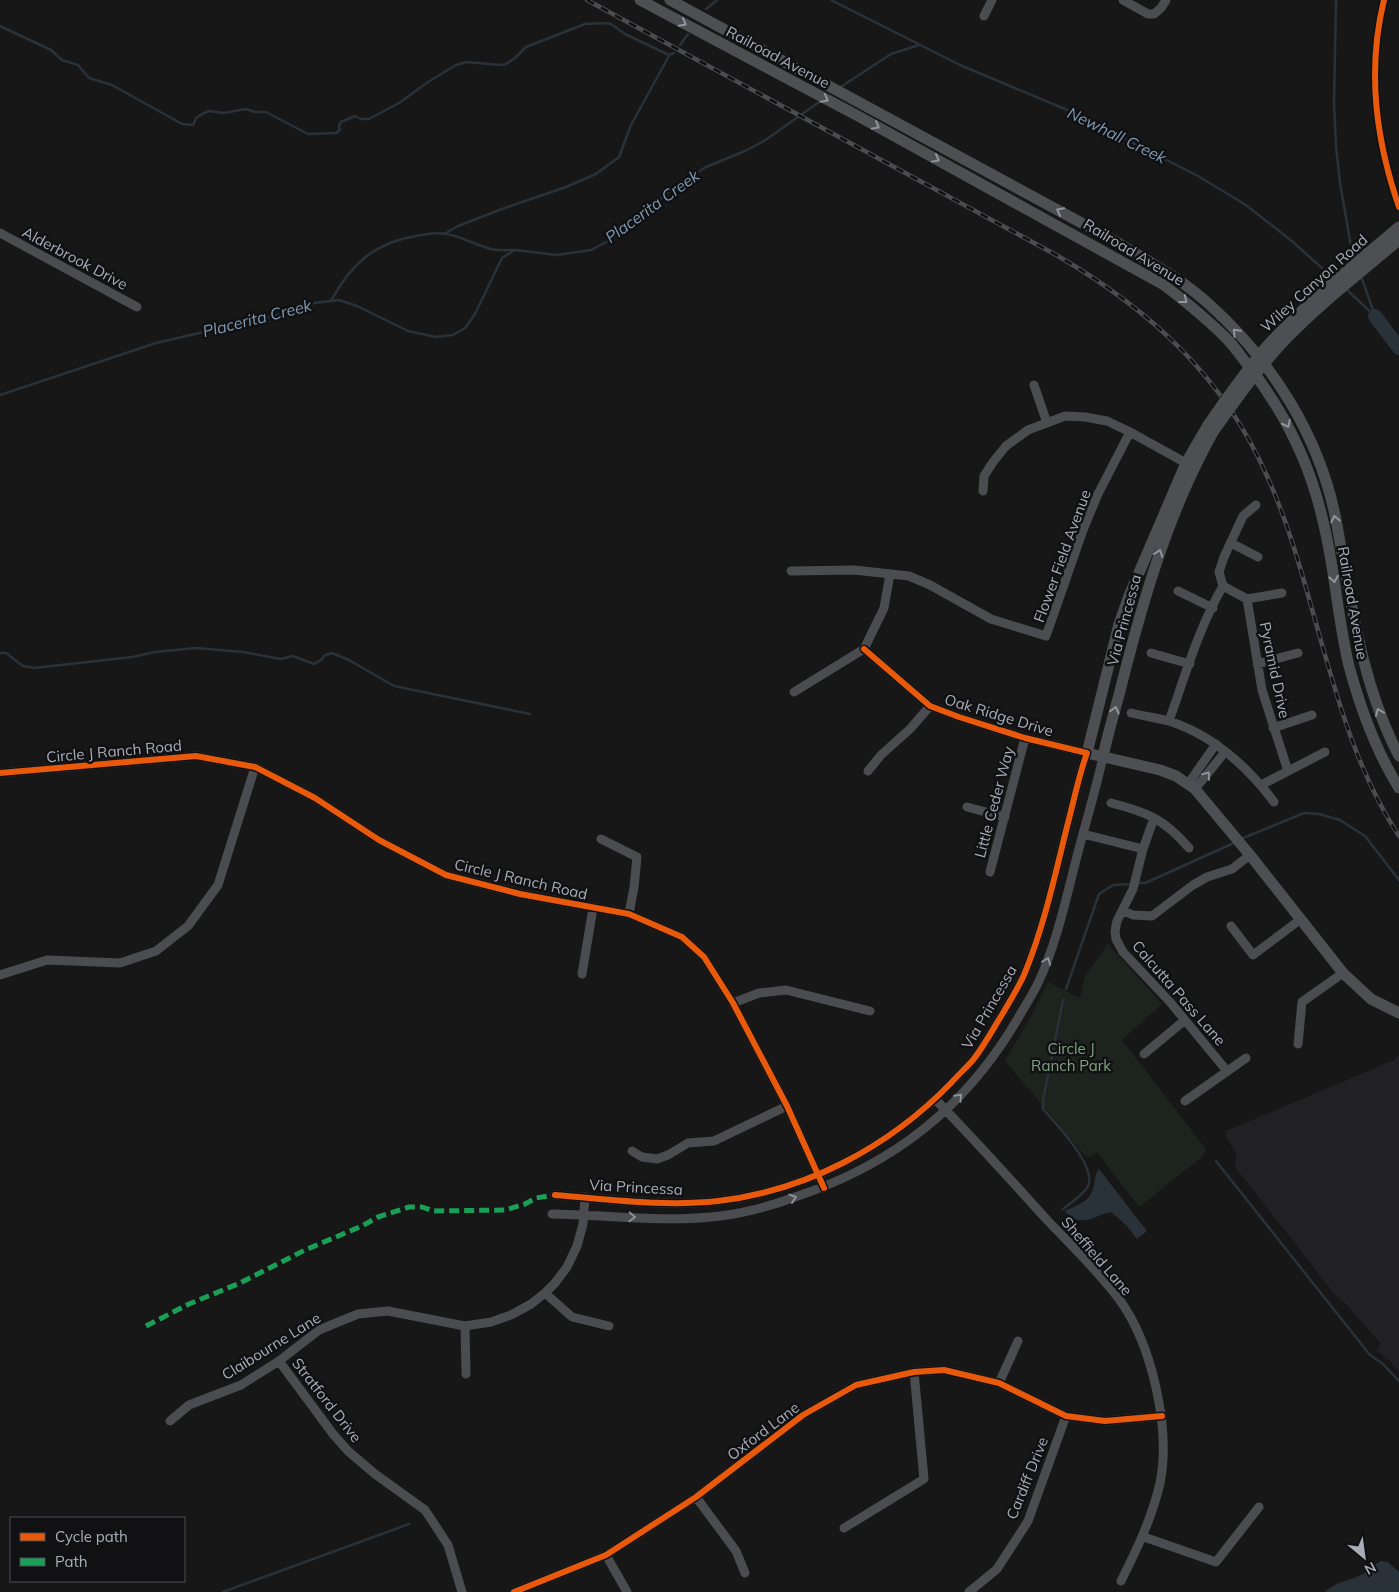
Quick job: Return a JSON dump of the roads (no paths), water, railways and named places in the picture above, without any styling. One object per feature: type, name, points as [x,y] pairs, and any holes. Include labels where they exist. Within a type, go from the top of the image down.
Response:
[{"type":"main road","name":"Railroad Avenue","points":[[640,0],[806,88],[1164,285],[1195,309],[1228,340],[1261,382],[1282,416],[1301,453],[1312,481],[1323,518],[1349,665],[1370,728],[1399,788]]},
{"type":"main road","name":"Railroad Avenue","points":[[670,0],[1113,240],[1172,275],[1210,304],[1244,340],[1285,393],[1306,431],[1323,473],[1335,518],[1360,649],[1375,702],[1399,756]]},
{"type":"main road","name":"Wiley Canyon Road","points":[[1191,462],[1211,428],[1267,346],[1349,269],[1399,227]]},
{"type":"main road","name":"Wiley Canyon Road","points":[[1211,428],[1285,340],[1352,278],[1399,240]]},
{"type":"main road","name":"Via Princessa","points":[[1087,753],[1126,606],[1144,560],[1191,462]]},
{"type":"main road","name":"Via Princessa","points":[[1103,757],[1140,612],[1191,462]]},
{"type":"main road","name":"Oak Ridge Drive","points":[[1087,753],[1160,770],[1176,776],[1192,787],[1250,855],[1343,973],[1372,999],[1399,1013]]},
{"type":"street","points":[[984,16],[992,0]]},
{"type":"street","points":[[1123,0],[1148,14],[1154,14],[1166,0]]},
{"type":"street","name":"Alderbrook Drive","points":[[0,233],[137,307]]},
{"type":"street","points":[[1034,384],[1047,423]]},
{"type":"street","points":[[983,491],[984,476],[1006,446],[1028,430],[1065,416],[1107,421],[1191,462]]},
{"type":"street","name":"Flower Field Avenue","points":[[890,574],[909,576],[930,585],[990,619],[1046,636],[1083,530],[1098,494],[1130,432]]},
{"type":"street","points":[[1256,506],[1243,516],[1219,572],[1224,586],[1247,599],[1282,594]]},
{"type":"street","points":[[1232,543],[1258,557]]},
{"type":"street","points":[[791,571],[854,570],[890,574],[884,608],[864,649],[794,692]]},
{"type":"street","points":[[1168,721],[1213,608],[1224,586]]},
{"type":"street","points":[[1178,591],[1213,608]]},
{"type":"street","name":"Pyramid Drive","points":[[1247,599],[1262,690],[1288,771]]},
{"type":"street","name":"Oak Ridge Drive","points":[[864,649],[930,706],[1025,738],[1087,753]]},
{"type":"street","points":[[1151,653],[1190,664]]},
{"type":"street","points":[[1258,664],[1298,653]]},
{"type":"street","points":[[868,771],[881,755],[910,729],[930,706]]},
{"type":"street","points":[[1131,714],[1168,721],[1203,736],[1235,759],[1261,785],[1274,802]]},
{"type":"street","points":[[1274,728],[1312,715]]},
{"type":"street","name":"Little Ceder Way","points":[[990,872],[1025,738]]},
{"type":"street","points":[[1192,787],[1216,744]]},
{"type":"street","points":[[1192,787],[1225,752]]},
{"type":"street","points":[[1261,785],[1325,752]]},
{"type":"street","name":"Via Princessa","points":[[555,1195],[665,1203],[717,1201],[761,1193],[818,1174],[851,1159],[904,1126],[935,1099],[973,1060],[992,1032],[1023,977],[1043,918],[1087,753]]},
{"type":"street","name":"Circle J Ranch Road","points":[[0,773],[196,756],[255,767],[315,798],[379,840],[446,875],[520,894],[629,914],[682,937],[704,957],[733,1003],[787,1106],[824,1188]]},
{"type":"street","name":"Via Princessa","points":[[552,1214],[665,1218],[718,1216],[748,1211],[824,1188],[846,1178],[876,1162],[919,1133],[946,1110],[994,1058],[1038,983],[1052,949],[1103,757]]},
{"type":"street","points":[[0,975],[47,960],[120,963],[156,951],[188,926],[218,885],[255,767]]},
{"type":"street","points":[[1111,803],[1139,810],[1154,818],[1174,831],[1189,848]]},
{"type":"street","points":[[967,807],[1005,817]]},
{"type":"street","name":"Calcutta Pass Lane","points":[[1154,818],[1143,849],[1133,889],[1117,921],[1116,939],[1123,952],[1170,1002],[1227,1071]]},
{"type":"street","points":[[1083,834],[1143,849]]},
{"type":"street","points":[[601,839],[637,857],[629,914]]},
{"type":"street","points":[[1124,910],[1134,915],[1152,916],[1194,884],[1207,877],[1232,869],[1250,855]]},
{"type":"street","points":[[582,974],[593,908]]},
{"type":"street","points":[[1231,926],[1254,955],[1301,919]]},
{"type":"street","points":[[1298,1044],[1302,1002],[1343,973]]},
{"type":"street","points":[[733,1003],[759,993],[786,990],[870,1011]]},
{"type":"street","points":[[1144,1054],[1185,1020]]},
{"type":"street","points":[[1185,1101],[1246,1058]]},
{"type":"street","name":"Sheffield Lane","points":[[935,1099],[1092,1267],[1120,1300],[1138,1333],[1153,1370],[1162,1416],[1160,1482],[1144,1536],[1121,1581]]},
{"type":"street","points":[[632,1150],[642,1157],[657,1158],[668,1155],[688,1143],[714,1141],[787,1106]]},
{"type":"street","name":"Claibourne Lane","points":[[170,1421],[189,1405],[241,1385],[279,1361],[319,1330],[358,1314],[388,1311],[465,1326],[491,1322],[511,1315],[531,1304],[545,1293],[567,1267],[578,1246],[584,1215],[585,1197]]},
{"type":"street","points":[[545,1293],[572,1317],[609,1326]]},
{"type":"street","points":[[465,1326],[466,1374]]},
{"type":"street","points":[[999,1383],[1018,1341]]},
{"type":"street","name":"Stratford Drive","points":[[279,1361],[333,1434],[348,1451],[375,1474],[425,1510],[448,1545],[462,1592]]},
{"type":"street","name":"Oxford Lane","points":[[514,1592],[606,1555],[696,1497],[803,1415],[856,1385],[914,1372],[944,1370],[999,1383],[1066,1416],[1104,1421],[1162,1416]]},
{"type":"street","points":[[844,1528],[924,1479],[914,1372]]},
{"type":"street","name":"Cardiff Drive","points":[[969,1592],[997,1568],[1028,1521],[1066,1416]]},
{"type":"street","points":[[696,1497],[736,1551],[745,1572]]},
{"type":"street","points":[[1144,1536],[1216,1562],[1259,1507]]},
{"type":"street","points":[[606,1555],[628,1592]]},
{"type":"waterway","points":[[706,9],[717,0]]},
{"type":"waterway","name":"Newhall Creek","points":[[831,0],[960,65],[1072,112],[1198,176],[1246,205],[1293,242],[1333,278]]},
{"type":"waterway","points":[[1336,0],[1334,104],[1336,146],[1340,183],[1355,259]]},
{"type":"waterway","points":[[0,26],[51,50],[62,60],[78,65],[89,78],[112,85],[182,124],[193,125],[196,118],[209,111],[224,113],[246,109],[255,112],[266,112],[308,134],[336,133],[340,130],[341,122],[355,116],[361,119],[369,119],[399,103],[456,65],[466,62],[506,64],[526,47],[585,24],[611,24],[625,34],[669,55],[674,53]]},
{"type":"waterway","points":[[680,45],[688,34]]},
{"type":"waterway","name":"Placerita Creek","points":[[839,88],[891,54],[919,45]]},
{"type":"waterway","points":[[446,233],[458,226],[566,187],[596,174],[619,157],[631,125],[669,56]]},
{"type":"waterway","name":"Placerita Creek","points":[[0,395],[156,343],[277,315],[314,303],[339,300],[357,306],[408,331],[436,337],[453,335],[465,328],[475,314],[502,258],[515,250],[557,255],[591,250],[612,239],[638,220],[673,187],[706,167],[764,141],[822,100]]},
{"type":"waterway","points":[[331,301],[347,276],[365,257],[401,239],[443,233],[491,249],[514,250]]},
{"type":"waterway","points":[[1361,276],[1375,316]]},
{"type":"waterway","name":"Newhall Creek","points":[[1345,288],[1375,316]]},
{"type":"waterway","points":[[1375,316],[1399,348]]},
{"type":"waterway","points":[[0,653],[6,653],[23,666],[34,668],[196,648],[243,652],[281,659],[293,656],[314,664],[325,655],[332,653],[349,660],[394,686],[530,714]]},
{"type":"waterway","points":[[1241,839],[1304,813],[1319,814],[1340,820],[1365,836],[1399,880]]},
{"type":"waterway","points":[[1138,883],[1145,883],[1236,842]]},
{"type":"waterway","points":[[1066,989],[1099,894],[1113,885],[1132,884]]},
{"type":"waterway","points":[[1063,1000],[1043,1100],[1043,1109],[1075,1147],[1087,1170],[1089,1180],[1085,1191],[1063,1209]]},
{"type":"waterway","points":[[1216,1161],[1370,1355],[1383,1364],[1399,1381]]},
{"type":"waterway","points":[[223,1592],[409,1524]]},
{"type":"railway","points":[[587,0],[1058,256],[1123,299],[1153,323],[1180,349],[1206,377],[1229,407],[1249,440],[1276,496],[1303,578],[1352,742],[1373,790],[1399,836]]},
{"type":"park label","name":"Circle J Ranch Park","points":[[1071,1056]]}]
